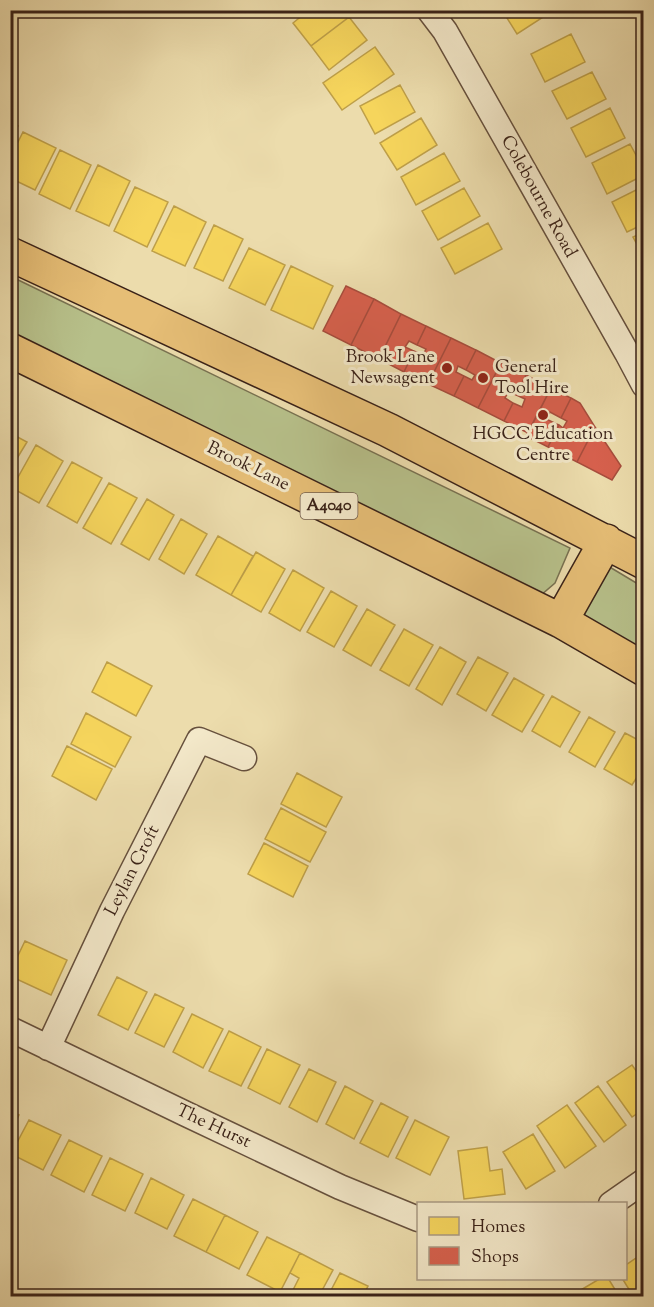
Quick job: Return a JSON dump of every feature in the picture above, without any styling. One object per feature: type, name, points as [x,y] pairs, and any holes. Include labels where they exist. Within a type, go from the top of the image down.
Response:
[{"type":"main road","points":[[10,254],[388,430],[644,562]]},
{"type":"main road","name":"Brook Lane","points":[[10,350],[561,621],[644,669]]},
{"type":"main road","points":[[561,621],[606,542]]},
{"type":"street","name":"Colebourne Road","points":[[429,10],[445,31],[644,385]]},
{"type":"street","name":"Leylan Croft","points":[[48,1048],[112,911],[199,740],[244,758]]},
{"type":"street","name":"The Hurst","points":[[10,1029],[340,1186],[417,1219]]},
{"type":"street","points":[[611,1202],[644,1180]]},
{"type":"green space","points":[[10,276],[570,548],[555,583],[541,595],[11,336]]},
{"type":"green space","points":[[603,563],[643,587],[643,657],[576,610]]},
{"type":"building: Homes","points":[[309,10],[344,10],[349,17],[311,46],[293,23]]},
{"type":"building: Homes","points":[[502,10],[550,10],[551,12],[517,34]]},
{"type":"building: Homes","points":[[349,17],[367,40],[329,70],[311,46]]},
{"type":"building: Homes","points":[[571,34],[585,62],[545,82],[531,54]]},
{"type":"building: Homes","points":[[375,47],[394,74],[342,110],[323,83]]},
{"type":"building: Homes","points":[[592,72],[606,99],[567,119],[552,91]]},
{"type":"building: Homes","points":[[400,85],[415,112],[375,134],[360,106]]},
{"type":"building: Homes","points":[[610,108],[625,138],[586,157],[571,128]]},
{"type":"building: Homes","points":[[421,118],[437,145],[397,170],[380,143]]},
{"type":"building: Homes","points":[[10,123],[18,126],[10,141]]},
{"type":"building: Homes","points":[[23,132],[56,148],[35,190],[10,178],[10,158]]},
{"type":"building: Homes","points":[[630,144],[644,170],[644,175],[607,194],[592,163]]},
{"type":"building: Homes","points":[[60,150],[91,165],[70,209],[39,194]]},
{"type":"building: Homes","points":[[444,153],[460,181],[416,205],[401,177]]},
{"type":"building: Homes","points":[[98,165],[130,181],[109,226],[76,211]]},
{"type":"building: Homes","points":[[644,186],[644,224],[627,232],[612,202]]},
{"type":"building: Homes","points":[[135,187],[168,202],[147,247],[114,231]]},
{"type":"building: Homes","points":[[464,188],[480,216],[438,240],[422,211]]},
{"type":"building: Homes","points":[[174,206],[206,222],[185,266],[152,251]]},
{"type":"building: Homes","points":[[488,223],[502,249],[455,274],[441,248]]},
{"type":"building: Homes","points":[[214,225],[243,239],[223,281],[194,268]]},
{"type":"building: Homes","points":[[644,232],[644,257],[633,237]]},
{"type":"building: Homes","points":[[249,248],[285,265],[265,305],[229,288]]},
{"type":"building: Homes","points":[[291,266],[333,286],[313,329],[271,310]]},
{"type":"building: Homes","points":[[10,433],[27,442],[10,470]]},
{"type":"building: Homes","points":[[36,445],[63,461],[39,503],[12,488]]},
{"type":"building: Homes","points":[[72,462],[102,478],[77,523],[47,506]]},
{"type":"building: Homes","points":[[109,483],[137,498],[111,544],[83,528]]},
{"type":"building: Homes","points":[[147,499],[174,515],[149,560],[121,544]]},
{"type":"building: Homes","points":[[181,519],[207,534],[184,574],[159,559]]},
{"type":"building: Homes","points":[[218,536],[253,556],[231,595],[196,575]]},
{"type":"building: Homes","points":[[256,552],[285,569],[261,612],[231,595]]},
{"type":"building: Homes","points":[[293,570],[324,588],[300,631],[269,613]]},
{"type":"building: Homes","points":[[331,591],[357,606],[334,647],[307,632]]},
{"type":"building: Homes","points":[[367,609],[395,625],[371,666],[343,650]]},
{"type":"building: Homes","points":[[404,629],[433,645],[409,686],[380,670]]},
{"type":"building: Homes","points":[[440,647],[466,662],[442,705],[416,689]]},
{"type":"building: Homes","points":[[478,657],[508,673],[486,711],[457,694]]},
{"type":"building: Homes","points":[[107,662],[152,686],[136,716],[92,692]]},
{"type":"building: Homes","points":[[514,678],[544,695],[522,732],[492,715]]},
{"type":"building: Homes","points":[[552,696],[580,712],[560,747],[532,731]]},
{"type":"building: Homes","points":[[86,713],[131,737],[115,767],[71,744]]},
{"type":"building: Homes","points":[[589,717],[615,732],[595,767],[569,752]]},
{"type":"building: Homes","points":[[625,733],[644,743],[644,766],[632,785],[604,769]]},
{"type":"building: Homes","points":[[67,746],[112,769],[96,800],[52,776]]},
{"type":"building: Homes","points":[[297,773],[342,797],[326,827],[281,804]]},
{"type":"building: Homes","points":[[281,808],[326,832],[310,862],[265,839]]},
{"type":"building: Homes","points":[[264,843],[308,866],[293,897],[248,874]]},
{"type":"building: Homes","points":[[25,941],[67,960],[51,995],[10,976]]},
{"type":"building: Homes","points":[[117,977],[147,992],[128,1030],[98,1015]]},
{"type":"building: Homes","points":[[155,994],[184,1008],[164,1047],[135,1033]]},
{"type":"building: Homes","points":[[192,1014],[223,1029],[203,1068],[173,1052]]},
{"type":"building: Homes","points":[[229,1031],[261,1047],[241,1086],[209,1071]]},
{"type":"building: Homes","points":[[267,1049],[300,1065],[280,1104],[248,1088]]},
{"type":"building: Homes","points":[[632,1065],[644,1082],[644,1109],[632,1117],[607,1082]]},
{"type":"building: Homes","points":[[309,1069],[336,1082],[317,1122],[289,1107]]},
{"type":"building: Homes","points":[[345,1086],[373,1101],[354,1139],[326,1124]]},
{"type":"building: Homes","points":[[598,1086],[626,1125],[604,1142],[575,1103]]},
{"type":"building: Homes","points":[[381,1103],[408,1117],[388,1157],[360,1143]]},
{"type":"building: Homes","points":[[567,1105],[596,1146],[565,1168],[537,1126]]},
{"type":"building: Homes","points":[[10,1111],[19,1115],[10,1135]]},
{"type":"building: Homes","points":[[29,1120],[61,1135],[43,1170],[11,1154]]},
{"type":"building: Homes","points":[[415,1120],[449,1137],[430,1175],[396,1158]]},
{"type":"building: Homes","points":[[533,1134],[555,1171],[526,1189],[503,1152]]},
{"type":"building: Homes","points":[[69,1140],[102,1156],[84,1192],[51,1175]]},
{"type":"building: Homes","points":[[487,1147],[490,1171],[502,1169],[505,1194],[464,1199],[458,1151]]},
{"type":"building: Homes","points":[[110,1158],[143,1174],[125,1211],[92,1195]]},
{"type":"building: Homes","points":[[151,1178],[184,1195],[167,1229],[135,1213]]},
{"type":"building: Homes","points":[[193,1199],[225,1215],[206,1252],[174,1236]]},
{"type":"building: Homes","points":[[225,1215],[258,1232],[239,1269],[206,1252]]},
{"type":"building: Homes","points":[[267,1237],[300,1253],[280,1292],[247,1275]]},
{"type":"building: Homes","points":[[300,1253],[333,1270],[319,1296],[290,1296],[299,1278],[290,1273]]},
{"type":"building: Homes","points":[[639,1256],[644,1263],[644,1296],[633,1296],[623,1280],[627,1280],[627,1264]]},
{"type":"building: Homes","points":[[340,1273],[368,1286],[363,1296],[328,1296]]},
{"type":"building: Homes","points":[[598,1280],[609,1280],[619,1296],[583,1296],[579,1291]]},
{"type":"building: Shops","points":[[346,286],[374,299],[351,345],[323,331]]},
{"type":"building: Shops","points":[[374,299],[401,314],[379,359],[351,345]]},
{"type":"building: Shops","points":[[401,314],[426,326],[417,345],[409,341],[405,347],[414,351],[404,372],[379,359]]},
{"type":"building: Shops","points":[[426,326],[451,338],[428,384],[404,372],[414,351],[423,355],[426,349],[417,345]]},
{"type":"building: Shops","name":"Brook Lane Newsagent","points":[[451,338],[476,350],[466,370],[458,366],[456,372],[464,376],[454,396],[428,384]]},
{"type":"building: Shops","name":"General Tool Hire","points":[[476,350],[501,363],[478,408],[454,396],[464,376],[472,380],[475,375],[466,370]]},
{"type":"building: Shops","points":[[501,363],[526,375],[516,395],[509,391],[505,398],[513,403],[504,421],[478,408]]},
{"type":"building: Shops","points":[[526,375],[551,388],[528,433],[504,421],[513,403],[522,407],[525,399],[516,395]]},
{"type":"building: Shops","name":"HGCC Education Centre","points":[[551,388],[571,398],[561,418],[550,412],[546,419],[559,425],[548,447],[526,436]]},
{"type":"building: Shops","points":[[571,398],[580,403],[595,427],[577,462],[548,447],[559,425],[563,428],[567,421],[561,418]]},
{"type":"building: Shops","points":[[595,427],[621,466],[612,480],[577,462]]},
{"type":"place","name":"Brook Lane Newsagent","points":[[447,368]]},
{"type":"place","name":"General Tool Hire","points":[[483,378]]},
{"type":"place","name":"HGCC Education Centre","points":[[543,415]]}]
